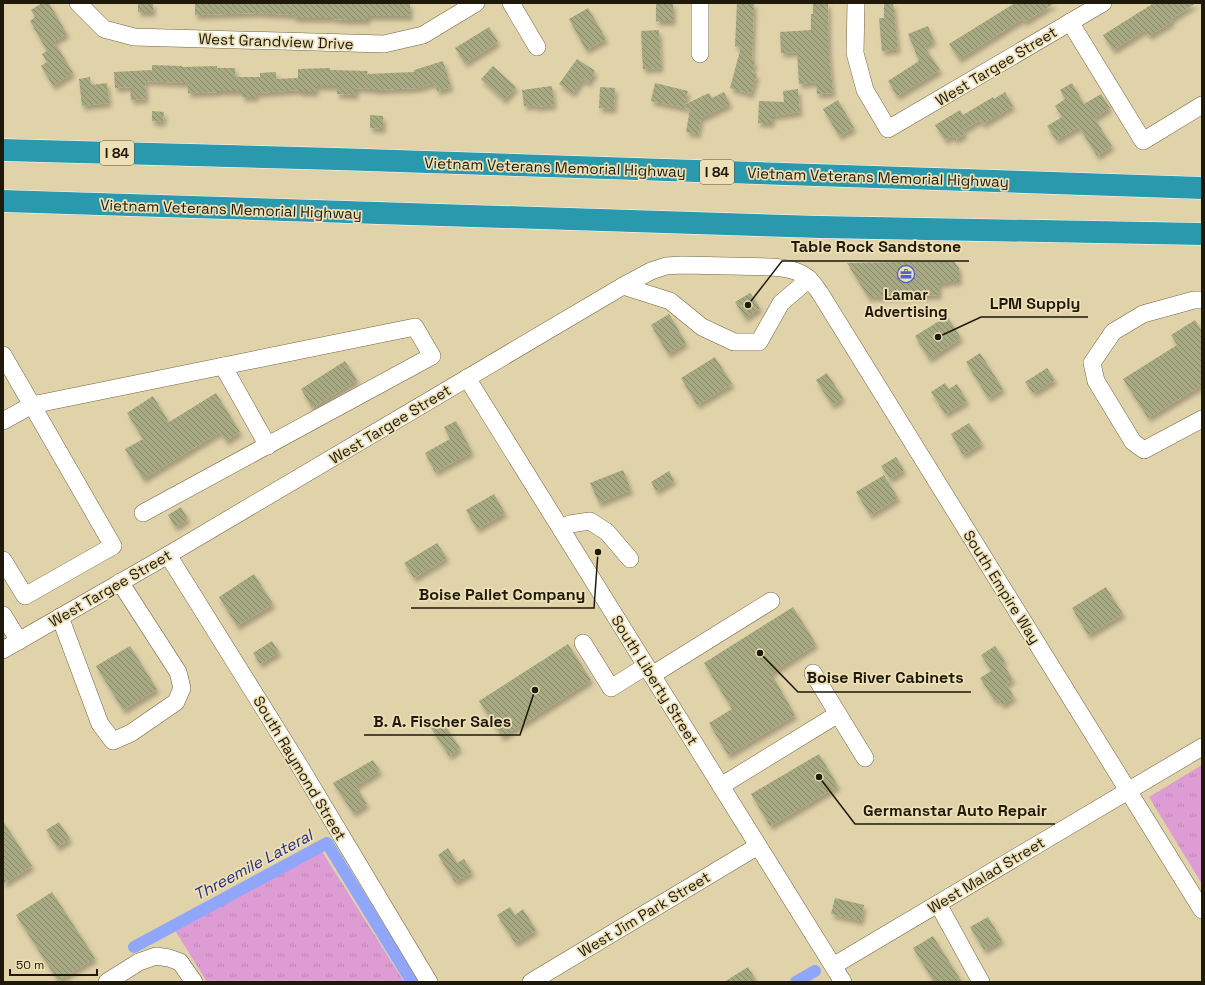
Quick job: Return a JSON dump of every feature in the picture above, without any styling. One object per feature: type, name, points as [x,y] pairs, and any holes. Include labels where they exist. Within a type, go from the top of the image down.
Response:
[{"type":"highway","name":"Vietnam Veterans Memorial Highway","points":[[3,150],[1202,188]]},
{"type":"highway","name":"Vietnam Veterans Memorial Highway","points":[[3,201],[812,226],[1202,234]]},
{"type":"street","name":"West Grandview Drive","points":[[78,3],[104,29],[134,37],[384,44],[422,35],[476,3]]},
{"type":"street","points":[[511,3],[537,47]]},
{"type":"street","points":[[700,3],[700,54]]},
{"type":"street","name":"West Targee Street","points":[[856,3],[855,53],[865,90],[888,129],[1103,3]]},
{"type":"street","points":[[1070,22],[1143,141],[1202,105]]},
{"type":"street","name":"West Targee Street","points":[[3,650],[651,271],[666,266],[682,264],[770,267],[802,275]]},
{"type":"street","points":[[623,286],[670,301],[702,327],[734,342],[759,342],[781,303],[802,275]]},
{"type":"street","name":"South Empire Way","points":[[802,275],[825,300],[1202,910]]},
{"type":"street","points":[[1202,300],[1194,300],[1143,314],[1113,332],[1092,363],[1096,381],[1133,442],[1144,450],[1202,419]]},
{"type":"street","points":[[3,422],[32,405],[415,327],[432,356],[143,513]]},
{"type":"street","points":[[3,355],[113,546],[25,596],[5,568]]},
{"type":"street","points":[[223,366],[268,446]]},
{"type":"street","name":"South Liberty Street","points":[[467,378],[843,982]]},
{"type":"street","points":[[561,530],[570,524],[590,521],[607,532],[630,559]]},
{"type":"street","name":"South Raymond Street","points":[[168,554],[299,765],[430,982]]},
{"type":"street","points":[[60,617],[100,724],[113,741],[131,733],[176,702],[182,688],[178,672],[120,582]]},
{"type":"street","points":[[583,643],[611,688],[649,670],[771,601]]},
{"type":"street","points":[[3,615],[19,641]]},
{"type":"street","points":[[813,673],[865,758]]},
{"type":"street","points":[[721,786],[838,714]]},
{"type":"street","name":"West Malad Street","points":[[833,966],[1202,747]]},
{"type":"street","name":"West Jim Park Street","points":[[531,982],[758,846]]},
{"type":"street","points":[[938,904],[981,982]]},
{"type":"street","points":[[107,982],[139,962],[156,956],[169,958],[180,962],[194,982]]},
{"type":"green space","points":[[1202,765],[1202,884],[1149,797]]},
{"type":"green space","points":[[316,842],[404,982],[207,982],[173,927]]},
{"type":"building","points":[[42,3],[49,3],[67,34],[54,41],[73,73],[53,86],[41,66],[47,62],[42,54],[47,51],[30,21],[35,17],[31,10]]},
{"type":"building","points":[[138,3],[153,3],[153,12],[138,12]]},
{"type":"building","points":[[195,3],[410,3],[410,16],[368,16],[368,20],[349,20],[334,18],[294,18],[294,15],[257,13],[195,15]]},
{"type":"building","points":[[656,3],[673,3],[673,21],[656,21]]},
{"type":"building","points":[[737,3],[754,3],[752,60],[755,61],[752,72],[757,74],[751,94],[730,88],[741,47],[735,46]]},
{"type":"building","points":[[813,3],[828,3],[829,52],[833,93],[817,94],[816,82],[799,84],[797,52],[781,53],[780,32],[811,30]]},
{"type":"building","points":[[884,3],[893,3],[898,49],[882,51],[879,18],[884,18]]},
{"type":"building","points":[[1015,3],[1055,3],[1024,22],[1022,19],[959,59],[949,44]]},
{"type":"building","points":[[1154,3],[1196,3],[1171,19],[1172,22],[1149,36],[1145,30],[1113,50],[1103,35]]},
{"type":"building","points":[[588,8],[606,39],[586,50],[569,19]]},
{"type":"building","points":[[928,26],[934,41],[924,46],[940,70],[897,96],[888,81],[919,61],[908,34]]},
{"type":"building","points":[[489,27],[498,42],[465,63],[455,48]]},
{"type":"building","points":[[659,30],[661,68],[643,69],[641,31]]},
{"type":"building","points":[[577,59],[594,70],[594,74],[588,83],[583,79],[573,93],[559,84]]},
{"type":"building","points":[[443,61],[451,87],[437,91],[435,83],[417,88],[374,90],[356,88],[356,95],[337,94],[337,86],[316,86],[316,92],[299,92],[299,90],[256,93],[256,97],[242,97],[242,91],[188,93],[188,83],[145,81],[146,99],[131,100],[130,87],[115,88],[114,72],[152,70],[152,65],[182,67],[217,66],[217,68],[235,68],[235,77],[260,77],[260,73],[276,72],[276,79],[298,78],[298,69],[330,68],[330,70],[368,71],[367,74],[414,72],[414,70]]},
{"type":"building","points":[[493,66],[516,87],[504,100],[481,79]]},
{"type":"building","points":[[90,77],[91,85],[107,83],[109,103],[82,106],[79,79]]},
{"type":"building","points":[[655,83],[688,91],[684,105],[709,93],[712,98],[724,92],[730,104],[701,118],[698,134],[686,132],[690,109],[651,101]]},
{"type":"building","points":[[1072,83],[1084,104],[1101,94],[1110,108],[1094,118],[1112,146],[1097,156],[1079,127],[1056,140],[1047,126],[1062,117],[1055,106],[1065,99],[1060,90]]},
{"type":"building","points":[[552,86],[554,105],[535,107],[535,105],[524,106],[522,90]]},
{"type":"building","points":[[600,87],[615,88],[614,109],[599,108]]},
{"type":"building","points":[[798,89],[800,112],[772,116],[772,123],[758,123],[759,101],[784,102],[783,91]]},
{"type":"building","points":[[1005,92],[1013,106],[983,124],[980,120],[963,130],[965,134],[955,140],[953,136],[945,140],[935,125],[960,110],[963,115],[993,97],[994,99]]},
{"type":"building","points":[[838,100],[854,128],[839,136],[823,109]]},
{"type":"building","points":[[152,111],[164,112],[163,122],[152,121]]},
{"type":"building","points":[[370,115],[383,116],[383,129],[370,128]]},
{"type":"building","name":"Lamar Advertising","points":[[954,261],[959,268],[959,281],[939,283],[939,295],[868,297],[847,263]]},
{"type":"building","points":[[750,293],[760,308],[745,318],[735,302]]},
{"type":"building","points":[[669,314],[686,343],[668,354],[651,325]]},
{"type":"building","points":[[947,316],[961,338],[929,359],[915,336]]},
{"type":"building","points":[[1195,320],[1202,331],[1202,385],[1148,418],[1123,379],[1177,345],[1171,335]]},
{"type":"building","points":[[980,353],[1003,389],[988,398],[966,362]]},
{"type":"building","points":[[715,357],[732,384],[697,405],[681,378]]},
{"type":"building","points":[[345,361],[357,380],[312,408],[301,389]]},
{"type":"building","points":[[1047,368],[1055,380],[1033,393],[1025,382]]},
{"type":"building","points":[[827,373],[843,398],[832,405],[816,380]]},
{"type":"building","points":[[945,383],[949,389],[957,384],[967,401],[945,414],[931,392]]},
{"type":"building","points":[[216,393],[240,432],[226,441],[220,432],[143,479],[125,449],[143,439],[127,413],[153,396],[169,422]]},
{"type":"building","points":[[456,421],[472,452],[435,472],[425,453],[450,439],[444,427]]},
{"type":"building","points":[[969,423],[982,443],[963,455],[951,434]]},
{"type":"building","points":[[896,457],[904,470],[890,479],[881,466]]},
{"type":"building","points":[[623,470],[631,490],[599,503],[590,483]]},
{"type":"building","points":[[669,471],[674,480],[656,491],[651,482]]},
{"type":"building","points":[[884,475],[898,498],[870,515],[856,492]]},
{"type":"building","points":[[494,494],[505,513],[477,529],[466,510]]},
{"type":"building","points":[[181,507],[188,519],[175,527],[168,515]]},
{"type":"building","points":[[437,543],[447,558],[414,578],[404,563]]},
{"type":"building","points":[[254,574],[273,604],[237,626],[219,597]]},
{"type":"building","points":[[1106,587],[1123,614],[1088,635],[1072,608]]},
{"type":"building","points":[[793,607],[816,644],[771,673],[795,715],[728,755],[709,723],[732,709],[704,663]]},
{"type":"building","points":[[272,641],[279,652],[260,664],[253,653]]},
{"type":"building","points":[[568,644],[591,680],[502,737],[479,701]]},
{"type":"building","points":[[130,646],[157,689],[123,710],[96,666]]},
{"type":"building","points":[[995,646],[1005,661],[1002,663],[1013,679],[1006,684],[1014,697],[1002,705],[998,699],[995,701],[980,678],[991,671],[981,655]]},
{"type":"building","points":[[442,721],[460,748],[449,756],[431,728]]},
{"type":"building","points":[[819,754],[838,786],[770,826],[751,794]]},
{"type":"building","points":[[373,760],[380,771],[356,786],[367,804],[353,813],[333,783]]},
{"type":"building","points":[[3,821],[32,866],[3,884]]},
{"type":"building","points":[[59,822],[70,839],[57,847],[46,830]]},
{"type":"building","points":[[448,848],[457,863],[464,859],[472,872],[455,882],[438,855]]},
{"type":"building","points":[[52,892],[95,958],[58,981],[16,915]]},
{"type":"building","points":[[835,898],[864,905],[861,921],[831,914]]},
{"type":"building","points":[[510,907],[515,915],[523,909],[536,930],[515,943],[497,915]]},
{"type":"building","points":[[988,917],[1002,940],[984,950],[970,927]]},
{"type":"building","points":[[933,936],[962,982],[934,982],[913,948]]},
{"type":"building","points":[[748,967],[757,982],[724,982]]},
{"type":"waterway","name":"Threemile Lateral","points":[[134,947],[327,843],[412,982]]},
{"type":"waterway","name":"Threemile Lateral","points":[[796,982],[815,971]]},
{"type":"place","name":"Lamar Advertising","points":[[906,274]]},
{"type":"place","name":"Table Rock Sandstone","points":[[748,305]]},
{"type":"place","name":"LPM Supply","points":[[938,337]]},
{"type":"place","name":"Boise Pallet Company","points":[[598,552]]},
{"type":"place","name":"Boise River Cabinets","points":[[760,653]]},
{"type":"place","name":"B. A. Fischer Sales","points":[[535,690]]},
{"type":"place","name":"Germanstar Auto Repair","points":[[819,777]]}]
